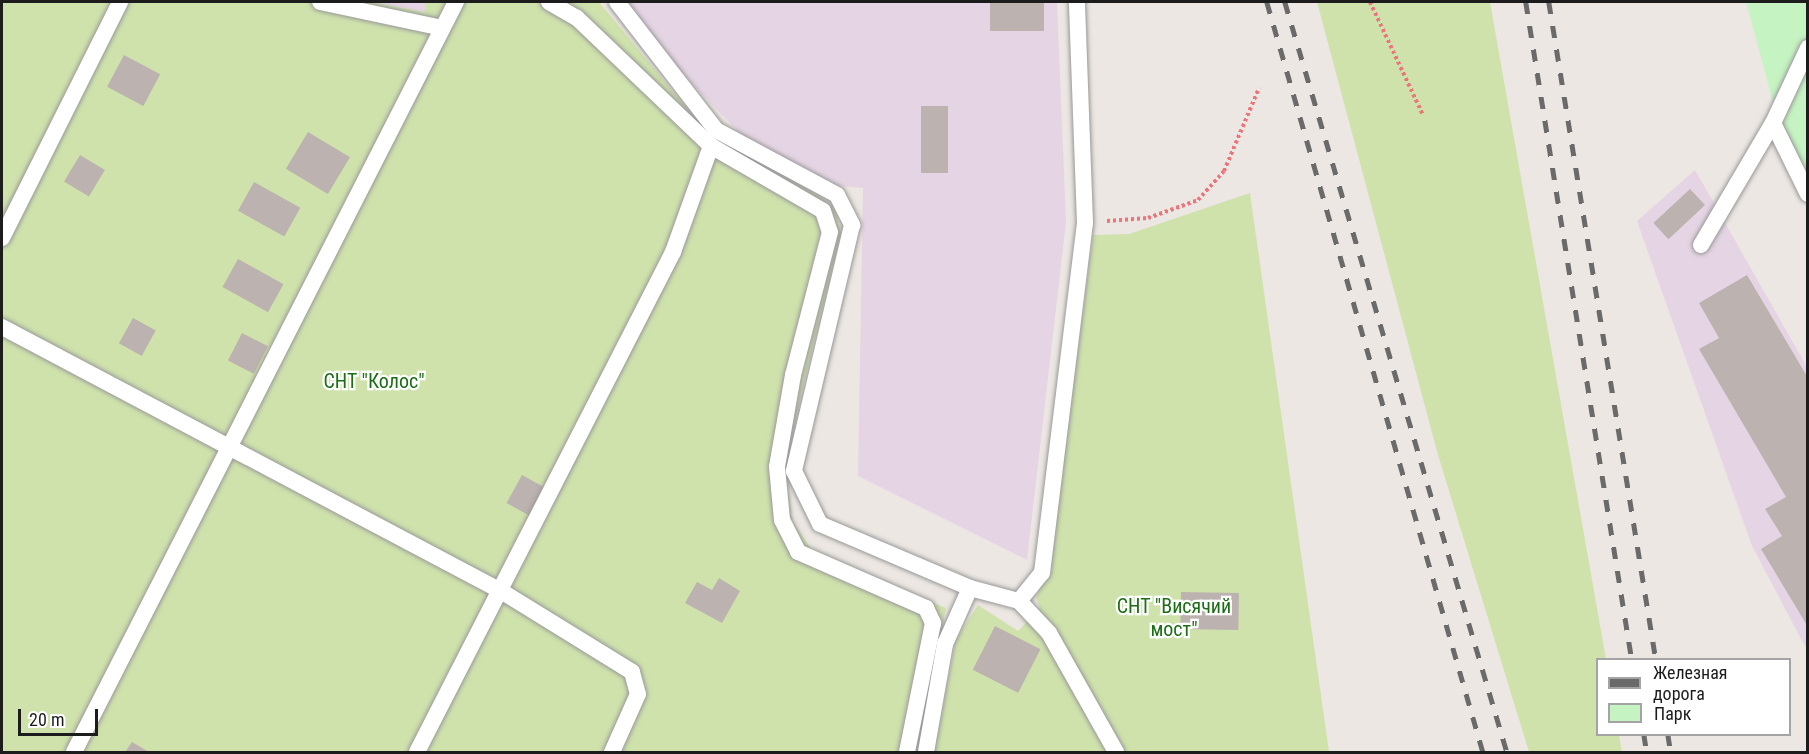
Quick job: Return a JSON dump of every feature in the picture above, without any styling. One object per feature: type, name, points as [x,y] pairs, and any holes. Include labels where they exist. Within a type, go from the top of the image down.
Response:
[{"type":"lane","points":[[2,237],[120,2]]},
{"type":"lane","points":[[320,2],[442,28]]},
{"type":"lane","points":[[74,753],[456,2]]},
{"type":"lane","points":[[549,2],[577,18],[711,146],[823,211],[830,232],[793,375],[777,467],[782,520],[798,552],[926,608],[933,623],[907,753]]},
{"type":"lane","points":[[617,2],[716,130],[837,195],[852,225],[794,471],[820,524],[970,588],[1019,601],[1049,633],[1116,753]]},
{"type":"lane","points":[[1019,601],[1042,573],[1085,223],[1077,2]]},
{"type":"lane","points":[[1701,245],[1773,123],[1808,48]]},
{"type":"lane","points":[[1773,123],[1808,194]]},
{"type":"lane","points":[[417,753],[673,252],[711,146]]},
{"type":"lane","points":[[2,327],[501,591],[632,672],[638,694],[612,753]]},
{"type":"lane","points":[[926,753],[945,644],[970,588]]},
{"type":"path","points":[[1370,2],[1423,114]]},
{"type":"path","points":[[1085,223],[1148,218],[1198,200],[1224,171],[1259,88]]},
{"type":"shaded area","points":[[372,2],[426,2],[426,12]]},
{"type":"shaded area","points":[[613,2],[1057,2],[1066,222],[1027,560],[858,476],[863,188],[786,181]]},
{"type":"shaded area","points":[[1695,170],[1807,367],[1807,650],[1752,546],[1637,221]]},
{"type":"green space","name":"СНТ \"Колос\"","points":[[2,2],[372,2],[425,12],[426,2],[599,2],[708,134],[824,199],[836,212],[841,234],[784,464],[793,522],[812,550],[946,608],[916,752],[2,752]]},
{"type":"green space","points":[[1317,2],[1490,2],[1606,658],[1596,658],[1596,736],[1619,736],[1622,752],[1529,752],[1438,455]]},
{"type":"green space","points":[[1746,2],[1807,2],[1807,174],[1778,120]]},
{"type":"green space","name":"СНТ \"Висячий мост\"","points":[[1250,193],[1329,752],[934,752],[956,639],[978,605],[1018,631],[1040,608],[1036,597],[1049,568],[1093,235],[1129,234]]},
{"type":"building","points":[[990,2],[1044,2],[1044,31],[990,31]]},
{"type":"building","points":[[124,55],[160,74],[143,106],[107,87]]},
{"type":"building","points":[[921,106],[948,106],[948,173],[921,173]]},
{"type":"building","points":[[308,132],[350,157],[328,194],[286,169]]},
{"type":"building","points":[[80,155],[105,170],[89,197],[64,182]]},
{"type":"building","points":[[254,182],[300,208],[284,237],[238,211]]},
{"type":"building","points":[[1690,189],[1705,205],[1668,239],[1653,223]]},
{"type":"building","points":[[238,259],[283,284],[268,312],[222,287]]},
{"type":"building","points":[[1747,275],[1808,378],[1808,627],[1761,549],[1782,536],[1765,509],[1786,497],[1699,349],[1719,338],[1699,303]]},
{"type":"building","points":[[133,318],[156,331],[142,356],[119,343]]},
{"type":"building","points":[[242,333],[268,346],[254,374],[228,361]]},
{"type":"building","points":[[522,475],[545,488],[529,516],[506,503]]},
{"type":"building","points":[[719,578],[740,591],[722,623],[685,603],[697,582],[712,590]]},
{"type":"building","points":[[1181,592],[1239,593],[1238,630],[1180,629]]},
{"type":"building","points":[[995,626],[1040,649],[1018,693],[973,670]]},
{"type":"building","points":[[132,742],[149,752],[125,752]]},
{"type":"railway","points":[[1267,2],[1483,752]]},
{"type":"railway","points":[[1285,2],[1507,752]]},
{"type":"railway","points":[[1526,2],[1632,658]]},
{"type":"railway","points":[[1549,2],[1656,658]]},
{"type":"railway","points":[[1644,736],[1647,752]]},
{"type":"railway","points":[[1668,736],[1671,752]]}]
